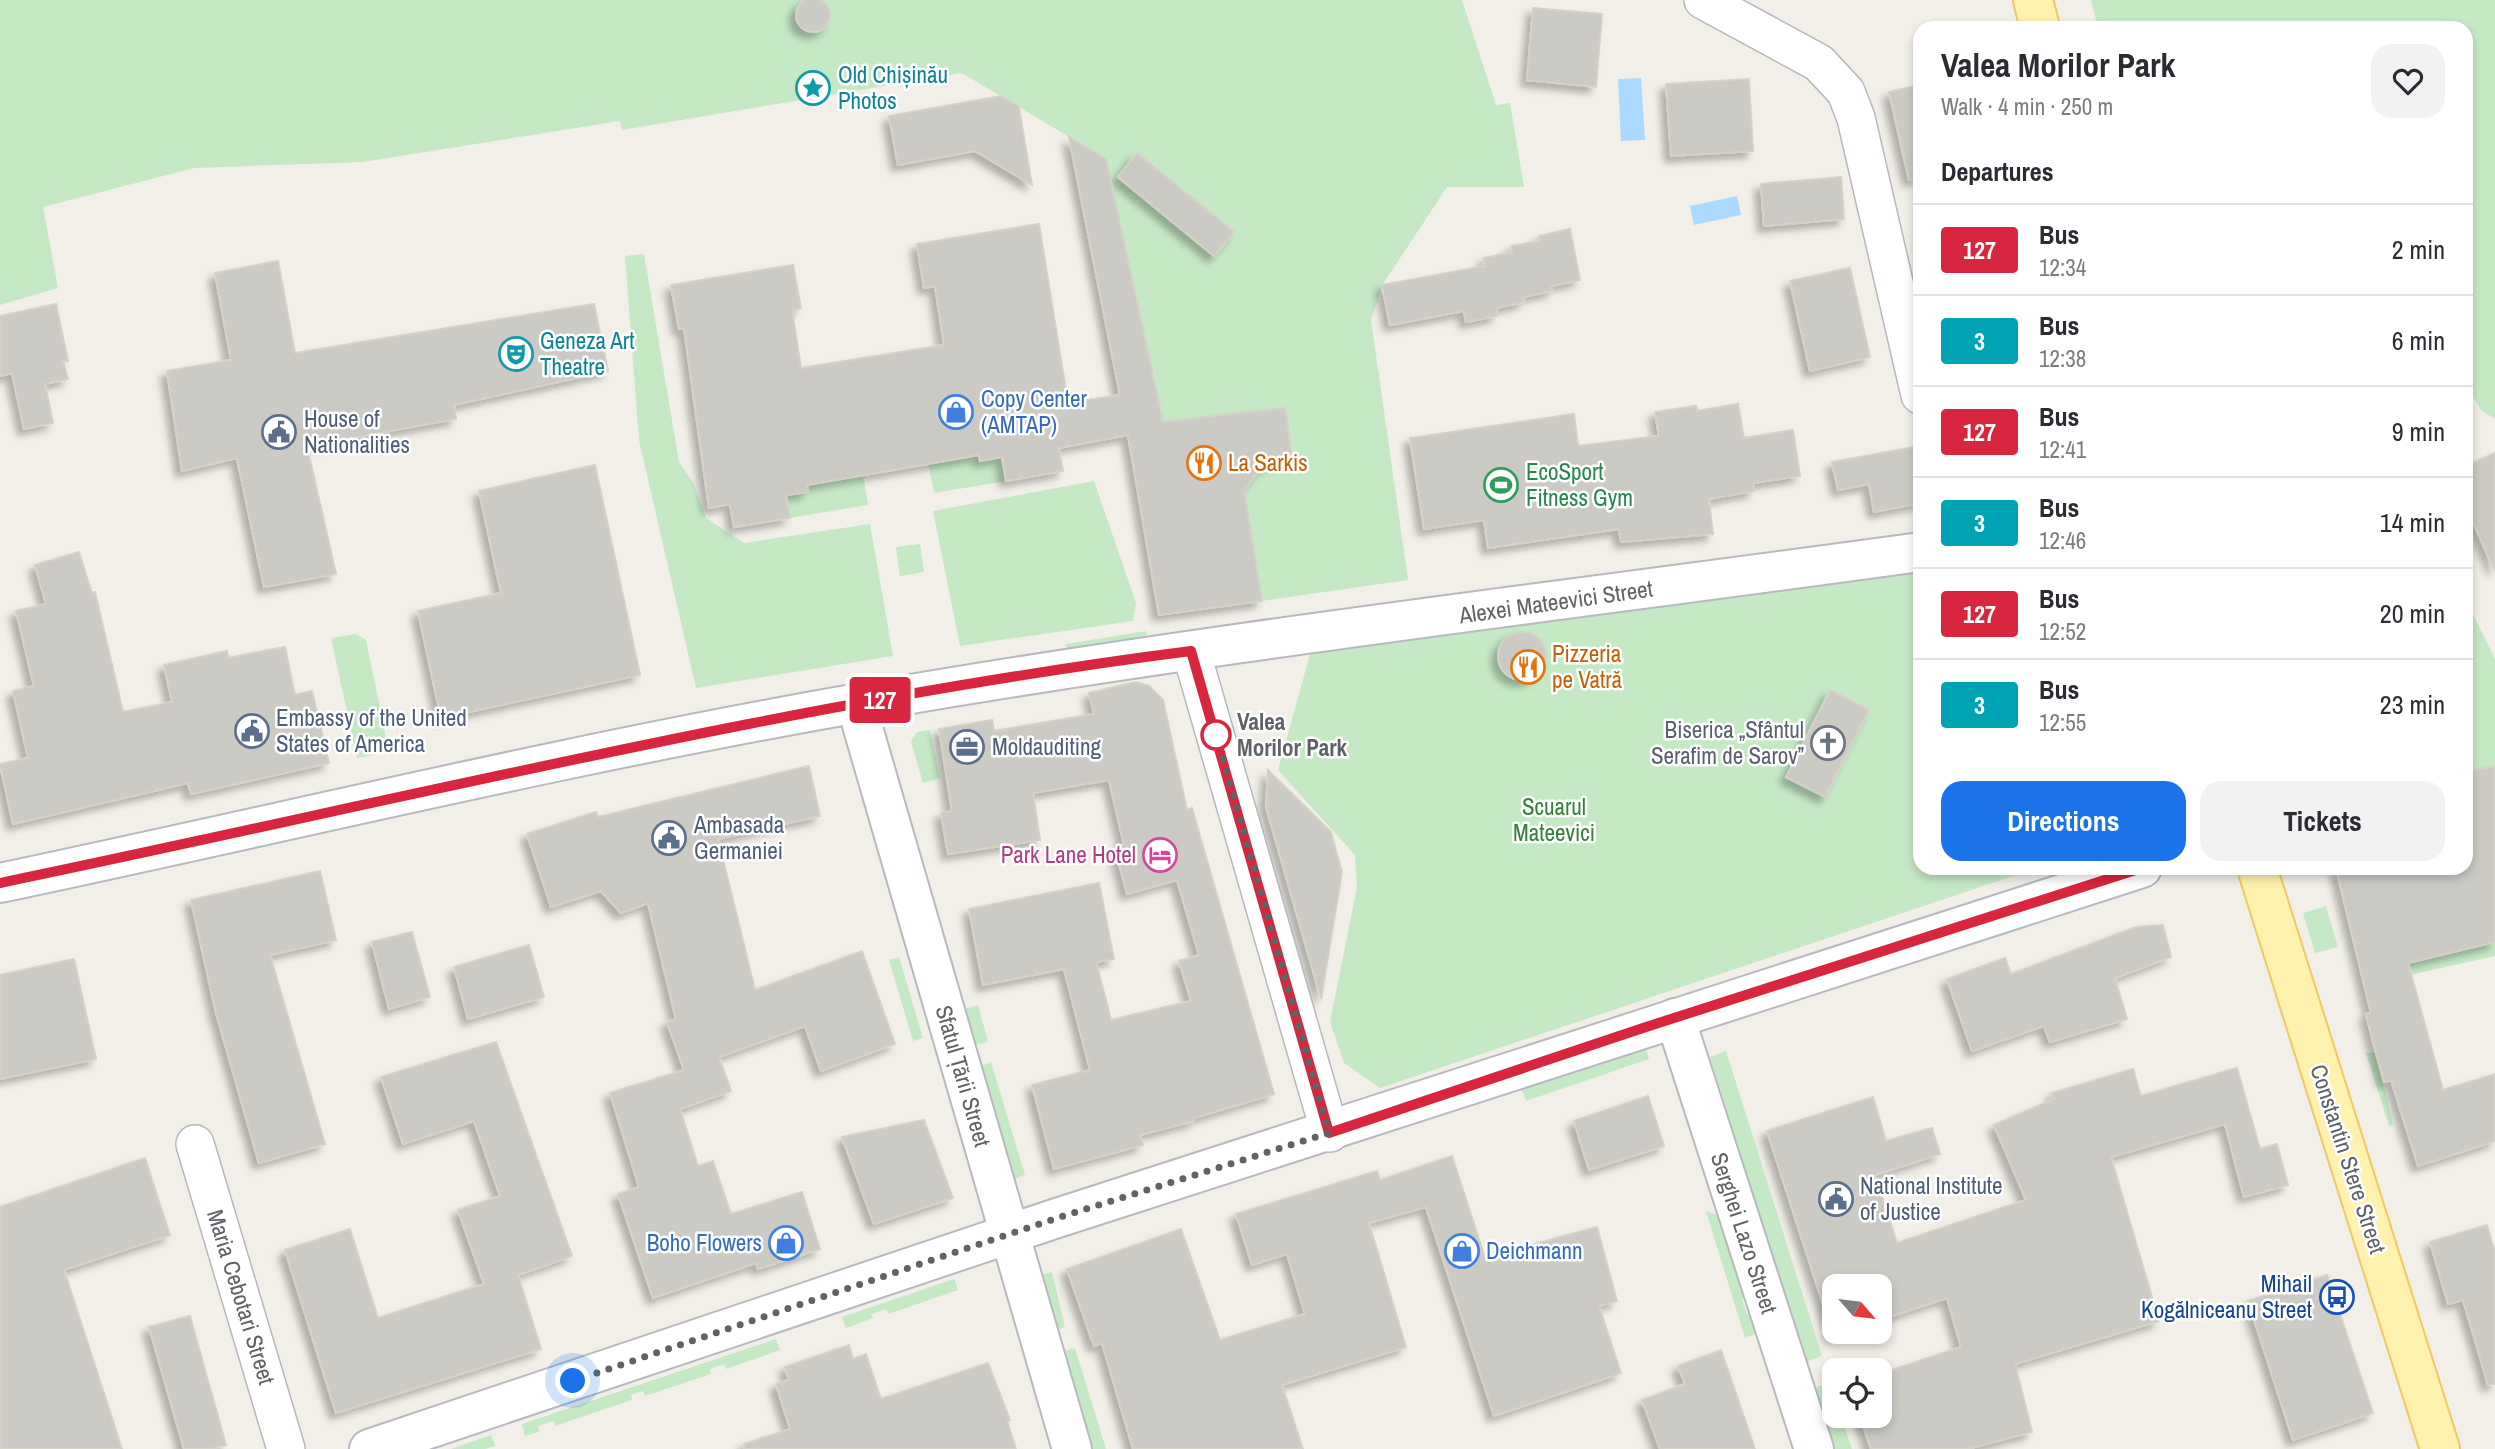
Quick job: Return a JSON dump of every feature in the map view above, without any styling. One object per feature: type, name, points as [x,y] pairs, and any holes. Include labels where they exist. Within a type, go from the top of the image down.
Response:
[{"type":"main road","points":[[2033,0],[2038,21]]},
{"type":"main road","name":"Alexei Mateevici Street","points":[[0,883],[694,733],[856,704],[1191,651],[1913,553]]},
{"type":"main road","name":"Sfatul Țării Street","points":[[856,704],[1072,1449]]},
{"type":"main road","points":[[369,1449],[1009,1234],[1329,1133],[2120,875]]},
{"type":"main road","name":"Constantin Stere Street","points":[[2259,875],[2440,1449]]},
{"type":"main road","name":"Serghei Lazo Street","points":[[1675,1018],[1814,1449]]},
{"type":"street","points":[[1703,0],[1819,63],[1846,92],[1856,118],[1913,365]]},
{"type":"street","points":[[1191,651],[1329,1133]]},
{"type":"street","name":"Maria Cebotari Street","points":[[195,1144],[286,1449]]},
{"type":"green space","points":[[0,0],[1462,0],[1496,105],[1510,103],[1524,187],[1447,187],[1383,284],[1371,320],[1408,580],[1213,608],[1205,542],[1251,532],[1244,491],[1264,469],[1292,457],[1285,408],[1163,422],[1106,159],[962,73],[622,130],[620,121],[363,162],[194,168],[43,207],[58,288],[0,305]]},
{"type":"green space","points":[[2091,0],[2495,0],[2495,419],[2481,410],[2473,397],[2473,21],[2096,21]]},
{"type":"green space","points":[[644,254],[679,462],[693,482],[706,518],[744,543],[870,524],[893,656],[696,688],[639,440],[625,256]]},
{"type":"green space","points":[[979,455],[980,461],[1002,457],[1006,481],[934,493],[928,463]]},
{"type":"green space","points":[[863,474],[868,505],[790,518],[786,495],[808,492],[806,483]]},
{"type":"green space","points":[[1094,481],[1136,603],[1133,621],[960,646],[933,511]]},
{"type":"green space","points":[[920,544],[924,572],[900,576],[896,547]]},
{"type":"green space","name":"Scuarul Mateevici","points":[[1913,572],[1913,875],[2016,875],[1380,1088],[1344,1063],[1330,1022],[1357,887],[1355,855],[1278,770],[1310,654]]},
{"type":"green space","points":[[2473,614],[2495,659],[2495,766],[2473,771]]},
{"type":"green space","points":[[1146,631],[1147,640],[1068,652],[1066,644]]},
{"type":"green space","points":[[356,634],[366,640],[389,752],[357,758],[331,638]]},
{"type":"green space","points":[[930,730],[940,778],[923,783],[911,741],[917,732]]},
{"type":"green space","points":[[2326,906],[2338,947],[2315,953],[2303,913]]},
{"type":"green space","points":[[2495,942],[2495,956],[2364,985],[2361,974]]},
{"type":"green space","points":[[899,957],[923,1038],[913,1041],[889,960]]},
{"type":"green space","points":[[978,1005],[988,1042],[975,1045],[964,1009]]},
{"type":"green space","points":[[1646,1050],[1649,1059],[1526,1101],[1522,1090]]},
{"type":"green space","points":[[1726,1051],[1822,1356],[1806,1362],[1710,1057]]},
{"type":"green space","points":[[2376,1052],[2393,1125],[2389,1126],[2366,1053]]},
{"type":"green space","points":[[991,1062],[1025,1175],[1015,1179],[982,1066]]},
{"type":"green space","points":[[1706,1211],[1728,1220],[1752,1295],[1742,1299],[1747,1314],[1756,1310],[1763,1331],[1745,1338]]},
{"type":"green space","points":[[1052,1272],[1065,1327],[1053,1331],[1040,1275]]},
{"type":"green space","points":[[954,1279],[958,1290],[888,1314],[886,1309],[872,1314],[873,1318],[846,1328],[842,1317]]},
{"type":"green space","points":[[776,1339],[780,1350],[726,1369],[724,1364],[710,1369],[711,1374],[645,1396],[643,1391],[631,1395],[632,1400],[555,1426],[553,1421],[538,1426],[539,1432],[525,1436],[522,1424]]},
{"type":"green space","points":[[1075,1348],[1106,1449],[1093,1449],[1064,1351]]},
{"type":"green space","points":[[1822,1385],[1822,1412],[1814,1388]]},
{"type":"green space","points":[[1827,1428],[1845,1428],[1852,1449],[1834,1449]]},
{"type":"green space","points":[[491,1435],[495,1446],[485,1449],[451,1449]]},
{"type":"water","points":[[1641,78],[1645,140],[1621,141],[1618,79]]},
{"type":"water","points":[[1737,196],[1741,215],[1694,225],[1690,206]]},
{"type":"building","points":[[806,-1],[820,-1],[829,8],[829,22],[820,31],[806,31],[797,22],[797,8]]},
{"type":"building","points":[[1533,8],[1602,14],[1596,87],[1527,80]]},
{"type":"building","points":[[1749,79],[1753,151],[1671,156],[1666,84]]},
{"type":"building","points":[[1913,87],[1913,179],[1909,180],[1889,92]]},
{"type":"building","points":[[1001,96],[1019,107],[1032,185],[975,151],[898,165],[889,116]]},
{"type":"building","points":[[1069,137],[1106,159],[1163,422],[1285,408],[1292,458],[1272,462],[1258,471],[1244,491],[1262,601],[1159,615],[1128,435],[1059,448],[1063,471],[1006,481],[1002,457],[980,461],[979,455],[807,485],[808,492],[786,495],[790,518],[734,527],[730,504],[709,508],[684,328],[679,329],[671,285],[793,265],[801,308],[792,310],[801,368],[944,345],[935,286],[924,288],[917,244],[1039,224],[1068,403],[1120,395]]},
{"type":"building","points":[[1137,153],[1234,232],[1214,256],[1118,177]]},
{"type":"building","points":[[1841,177],[1844,219],[1764,226],[1761,184]]},
{"type":"building","points":[[1570,229],[1580,280],[1551,286],[1552,291],[1523,297],[1524,302],[1496,308],[1497,316],[1466,322],[1464,311],[1390,325],[1382,285],[1485,266],[1484,258],[1513,252],[1511,246],[1540,241],[1539,236]]},
{"type":"building","name":"House of Nationalities","points":[[278,261],[295,353],[594,304],[608,371],[454,405],[456,419],[307,446],[336,574],[264,587],[237,458],[182,471],[167,371],[231,360],[215,273]]},
{"type":"building","points":[[1850,268],[1870,357],[1810,371],[1790,281]]},
{"type":"building","points":[[56,304],[68,361],[63,361],[68,379],[45,384],[53,423],[24,429],[12,373],[0,376],[0,316]]},
{"type":"building","points":[[1738,404],[1744,438],[1793,430],[1800,476],[1753,483],[1754,491],[1709,499],[1713,534],[1621,542],[1619,529],[1488,548],[1484,520],[1424,529],[1410,438],[1574,414],[1578,446],[1659,436],[1655,412],[1696,406],[1697,411]]},
{"type":"building","points":[[1913,447],[1913,504],[1874,512],[1869,484],[1838,490],[1832,462]]},
{"type":"building","points":[[2495,453],[2495,571],[2473,522],[2473,463]]},
{"type":"building","points":[[595,465],[640,675],[441,718],[418,611],[501,593],[479,491]]},
{"type":"building","points":[[79,552],[92,593],[95,592],[123,712],[172,702],[164,665],[227,651],[228,658],[285,647],[295,695],[312,691],[329,763],[191,794],[188,783],[13,824],[0,764],[28,758],[13,691],[34,686],[16,611],[46,604],[35,565]]},
{"type":"building","points":[[1522,632],[1531,633],[1539,639],[1545,647],[1545,665],[1539,673],[1531,679],[1522,680],[1513,679],[1505,673],[1499,665],[1498,656],[1499,647],[1505,639],[1513,633]]},
{"type":"building","points":[[1136,682],[1149,686],[1163,700],[1187,810],[1192,808],[1274,1094],[1194,1118],[1194,1121],[1140,1135],[1143,1145],[1054,1169],[1032,1085],[1090,1070],[1064,969],[983,985],[969,909],[1099,883],[1114,959],[1096,962],[1111,1020],[1191,1001],[1179,961],[1199,955],[1177,880],[1127,894],[1115,848],[1124,845],[1109,780],[1033,793],[1040,840],[948,854],[941,813],[952,811],[939,729],[992,720],[994,731],[1094,714],[1089,693]]},
{"type":"building","name":"Biserica „Sfântul Serafim de Sarov”","points":[[1830,690],[1869,710],[1825,797],[1786,777]]},
{"type":"building","points":[[809,766],[820,816],[718,839],[755,990],[862,951],[895,1044],[821,1071],[805,1026],[719,1057],[731,1091],[680,1109],[698,1166],[713,1161],[731,1214],[802,1192],[820,1249],[758,1269],[756,1263],[653,1298],[618,1194],[639,1187],[610,1093],[684,1070],[667,1022],[676,1019],[648,903],[621,913],[601,891],[551,907],[527,834],[596,812],[598,817]]},
{"type":"building","points":[[2495,766],[2495,942],[2408,963],[2443,1090],[2495,1074],[2495,1141],[2418,1166],[2391,1080],[2384,1082],[2366,1014],[2371,1013],[2338,875],[2473,875],[2473,771]]},
{"type":"building","points":[[1268,770],[1331,832],[1342,872],[1321,999],[1266,807]]},
{"type":"building","points":[[320,871],[336,940],[270,955],[325,1144],[259,1163],[216,1013],[191,900]]},
{"type":"building","points":[[2163,925],[2171,957],[2115,978],[2127,1019],[2050,1042],[2044,1026],[1972,1051],[1947,979],[2005,958],[2011,974],[2136,927]]},
{"type":"building","points":[[412,932],[430,997],[389,1009],[372,942]]},
{"type":"building","points":[[529,945],[544,997],[468,1019],[454,967]]},
{"type":"building","points":[[74,959],[96,1059],[0,1079],[0,975]]},
{"type":"building","points":[[496,1042],[572,1256],[518,1275],[541,1349],[336,1413],[285,1250],[350,1229],[378,1318],[484,1284],[458,1210],[500,1196],[474,1121],[403,1144],[381,1077]]},
{"type":"building","points":[[2237,1068],[2260,1149],[2277,1144],[2288,1185],[2244,1197],[2225,1124],[2111,1157],[2159,1321],[2015,1364],[2032,1432],[1967,1449],[1871,1449],[1864,1428],[1892,1428],[1892,1370],[1961,1347],[1947,1298],[1892,1316],[1892,1274],[1822,1274],[1822,1301],[1767,1131],[1873,1097],[1886,1141],[1932,1128],[1940,1154],[1875,1175],[1897,1243],[2026,1200],[1994,1125],[2054,1099],[2052,1093],[2133,1069],[2141,1096]]},
{"type":"building","points":[[1648,1096],[1664,1146],[1589,1170],[1574,1121]]},
{"type":"building","points":[[924,1120],[953,1198],[874,1224],[842,1137]]},
{"type":"building","points":[[1452,1156],[1485,1258],[1597,1227],[1617,1301],[1599,1306],[1621,1373],[1494,1416],[1426,1207],[1369,1223],[1406,1347],[1282,1385],[1303,1449],[1133,1449],[1102,1343],[1094,1346],[1067,1269],[1181,1229],[1220,1340],[1305,1314],[1287,1254],[1252,1265],[1236,1214],[1377,1171],[1380,1180]]},
{"type":"building","points":[[145,1158],[170,1235],[64,1270],[122,1449],[0,1449],[0,1207]]},
{"type":"building","points":[[2487,1225],[2495,1253],[2495,1384],[2488,1385],[2463,1300],[2448,1304],[2430,1242]]},
{"type":"building","points":[[2327,1275],[2373,1413],[2293,1440],[2248,1301]]},
{"type":"building","points":[[190,1316],[226,1445],[210,1449],[184,1449],[149,1327]]},
{"type":"building","points":[[849,1345],[853,1359],[866,1354],[881,1399],[988,1363],[1010,1420],[1007,1421],[1016,1449],[745,1449],[744,1444],[790,1429],[776,1384],[789,1380],[785,1367]]},
{"type":"building","points":[[1721,1350],[1755,1449],[1660,1449],[1642,1400],[1685,1384],[1678,1366]]},
{"type":"bus line","name":"127","points":[[0,883],[694,733],[856,704],[1191,651],[1329,1133],[1646,1027],[2120,875]]},
{"type":"place","name":"Old Chișinău Photos","points":[[813,88]]},
{"type":"place","name":"Geneza Art Theatre","points":[[516,354]]},
{"type":"place","name":"Copy Center (AMTAP)","points":[[956,412]]},
{"type":"place","name":"House of Nationalities","points":[[279,432]]},
{"type":"place","name":"La Sarkis","points":[[1204,463]]},
{"type":"place","name":"EcoSport Fitness Gym","points":[[1501,485]]},
{"type":"place","name":"Pizzeria pe Vatră","points":[[1528,667]]},
{"type":"place","name":"Embassy of the United States of America","points":[[252,731]]},
{"type":"place","name":"Valea Morilor Park","points":[[1216,735]]},
{"type":"place","name":"Biserica „Sfântul Serafim de Sarov”","points":[[1828,743]]},
{"type":"place","name":"Moldauditing","points":[[967,747]]},
{"type":"place","name":"Ambasada Germaniei","points":[[669,838]]},
{"type":"place","name":"Park Lane Hotel","points":[[1160,855]]},
{"type":"place","name":"National Institute of Justice","points":[[1836,1199]]},
{"type":"place","name":"Boho Flowers","points":[[786,1243]]},
{"type":"place","name":"Deichmann","points":[[1462,1251]]},
{"type":"place","name":"Mihail Kogălniceanu Street","points":[[2337,1297]]},
{"type":"route","points":[[573,1381],[1054,1219],[1329,1133],[1213,724],[1216,735]]}]
